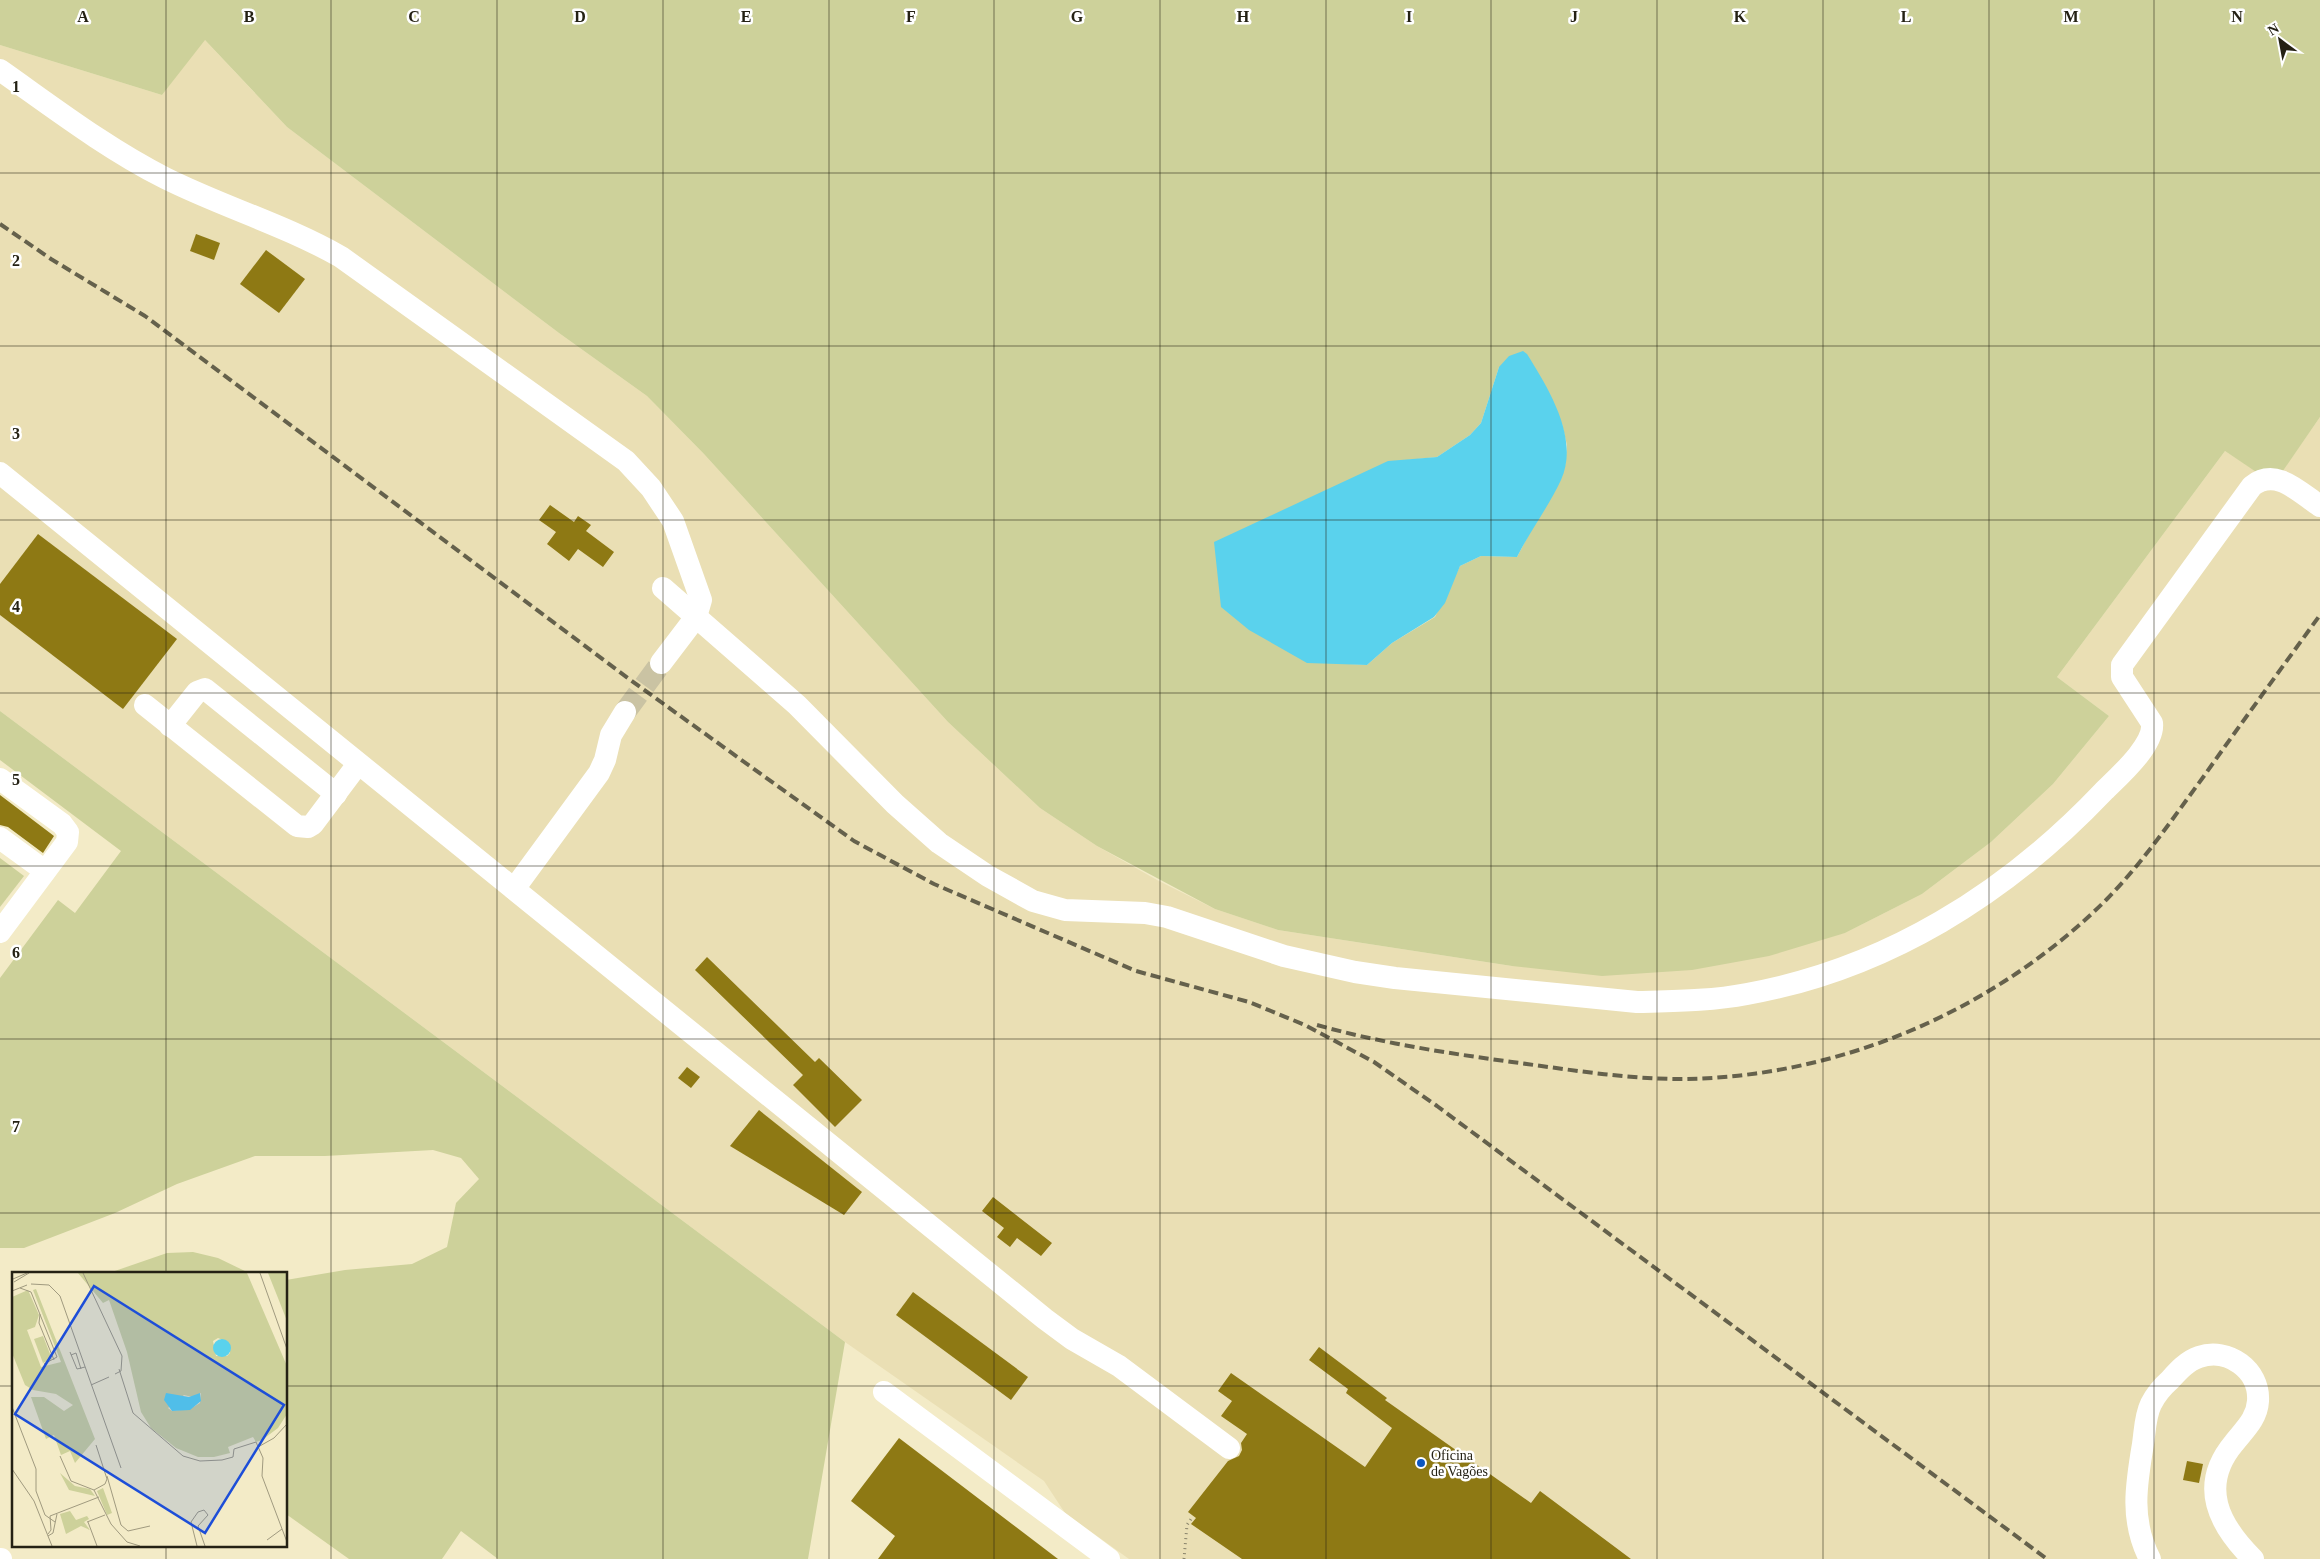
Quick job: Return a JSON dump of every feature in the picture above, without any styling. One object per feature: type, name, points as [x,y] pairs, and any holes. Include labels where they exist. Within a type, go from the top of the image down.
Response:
[{"type":"lane","points":[[0,70],[98,140],[137,163],[197,193],[296,232],[341,257],[613,450],[651,488],[673,521],[701,600],[696,616],[661,663]]},
{"type":"lane","points":[[0,473],[1045,1319],[1072,1339],[1119,1366],[1229,1448]]},
{"type":"lane","points":[[664,588],[797,705],[896,804],[939,843],[988,876],[1032,901],[1065,910],[1145,913],[1167,917],[1292,958],[1355,972],[1395,978],[1637,1002],[1700,1000],[1745,995],[1781,988],[1850,967],[1916,938],[1977,901],[2006,879],[2100,796],[2150,740],[2152,723],[2122,676],[2122,665],[2252,486],[2268,478],[2281,480],[2320,506]]},
{"type":"lane","points":[[170,726],[197,692],[205,689],[336,794]]},
{"type":"lane","points":[[144,705],[298,826],[308,827],[313,824],[358,764]]},
{"type":"lane","points":[[514,889],[599,773],[605,760],[611,736],[625,712]]},
{"type":"lane","points":[[0,779],[66,828],[67,842],[0,932]]},
{"type":"lane","points":[[0,838],[45,871]]},
{"type":"lane","points":[[2150,1559],[2139,1532],[2135,1489],[2150,1406],[2160,1390],[2190,1361],[2199,1357],[2219,1355],[2229,1357],[2247,1369],[2257,1389],[2256,1412],[2252,1422],[2222,1461],[2216,1492],[2223,1523],[2234,1540],[2253,1559]]},
{"type":"lane","points":[[884,1392],[1109,1559]]},
{"type":"path","points":[[1184,1559],[1187,1525],[1193,1516]]},
{"type":"shaded area","points":[[204,39],[287,127],[559,333],[647,396],[704,454],[948,722],[1040,808],[1097,846],[1157,880],[1215,909],[1278,930],[1512,966],[1845,933],[1922,894],[1991,842],[2053,784],[2109,716],[2057,677],[2225,451],[2274,483],[2320,417],[2320,1559],[1129,1559],[1065,1513],[1044,1481],[845,1342],[0,711],[0,45],[162,95]]},
{"type":"green space","points":[[0,0],[2320,0],[2320,417],[2274,484],[2225,451],[2057,677],[2109,716],[2053,784],[1991,842],[1922,894],[1845,933],[1769,956],[1692,970],[1602,976],[1512,966],[1278,930],[1215,909],[1097,846],[1040,808],[948,722],[704,454],[647,396],[559,333],[287,127],[205,40],[162,95],[0,45]],"holes":[[[1499,367],[1562,424],[1567,445],[1565,466],[1517,557],[1481,556],[1460,566],[1435,617],[1392,643],[1367,665],[1349,664],[1388,462],[1437,457],[1470,435],[1481,423]]]},
{"type":"green space","points":[[0,711],[845,1342],[808,1559],[498,1559],[461,1531],[442,1559],[349,1559],[288,1515],[288,1280],[345,1270],[412,1264],[447,1247],[456,1203],[479,1179],[461,1158],[433,1150],[325,1156],[255,1156],[177,1184],[115,1213],[24,1248],[0,1248],[0,978],[58,900],[75,913],[121,851],[0,760]]},
{"type":"green space","points":[[0,858],[24,876],[0,907]]},
{"type":"green space","points":[[193,1252],[218,1258],[247,1272],[112,1272],[167,1253]]},
{"type":"water","points":[[1523,351],[1527,354],[1552,398],[1559,414],[1567,447],[1566,464],[1561,480],[1517,557],[1481,556],[1460,566],[1445,603],[1434,617],[1392,643],[1367,665],[1307,663],[1249,630],[1221,607],[1214,542],[1388,461],[1437,457],[1470,435],[1481,423],[1499,367],[1509,356]]},
{"type":"building","points":[[196,234],[220,243],[214,260],[190,251]]},
{"type":"building","points":[[266,250],[305,279],[279,313],[240,284]]},
{"type":"building","points":[[550,505],[574,522],[578,516],[591,525],[586,531],[614,552],[603,567],[578,549],[569,561],[547,544],[556,532],[539,520]]},
{"type":"building","points":[[38,534],[177,639],[123,709],[0,615],[0,584]]},
{"type":"building","points":[[0,795],[54,836],[43,853],[8,827],[0,825]]},
{"type":"building","points":[[707,957],[815,1062],[819,1058],[862,1100],[835,1127],[793,1085],[803,1075],[695,970]]},
{"type":"building","points":[[687,1067],[700,1077],[691,1088],[678,1078]]},
{"type":"building","points":[[759,1110],[862,1192],[844,1215],[730,1146]]},
{"type":"building","points":[[993,1197],[1052,1243],[1041,1256],[1017,1238],[1010,1247],[997,1237],[1004,1228],[982,1211]]},
{"type":"building","points":[[913,1292],[1028,1377],[1011,1400],[896,1315]]},
{"type":"building","name":"Oficina de Vagões","points":[[1319,1347],[1387,1398],[1385,1400],[1531,1503],[1540,1491],[1631,1559],[1242,1559],[1191,1524],[1196,1518],[1188,1512],[1228,1461],[1239,1456],[1242,1450],[1241,1443],[1247,1434],[1221,1416],[1232,1401],[1218,1391],[1231,1373],[1365,1467],[1392,1428],[1346,1393],[1348,1389],[1309,1360]]},
{"type":"building","points":[[899,1438],[1058,1559],[878,1559],[895,1536],[851,1501]]},
{"type":"building","points":[[2187,1461],[2203,1464],[2199,1483],[2183,1480]]},
{"type":"tunnel","points":[[625,712],[661,663]]},
{"type":"railway","points":[[0,224],[51,259],[145,316],[629,679],[854,841],[934,884],[1136,971],[1249,1002],[1305,1025],[1374,1062],[1437,1106],[2047,1559]]},
{"type":"railway","points":[[1317,1025],[1389,1042],[1463,1055],[1592,1073],[1673,1079],[1733,1076],[1793,1067],[1851,1052],[1908,1032],[1962,1006],[2014,975],[2063,939],[2107,899],[2158,839],[2320,615]]},
{"type":"place","name":"Oficina de Vagões","points":[[1421,1463]]}]
